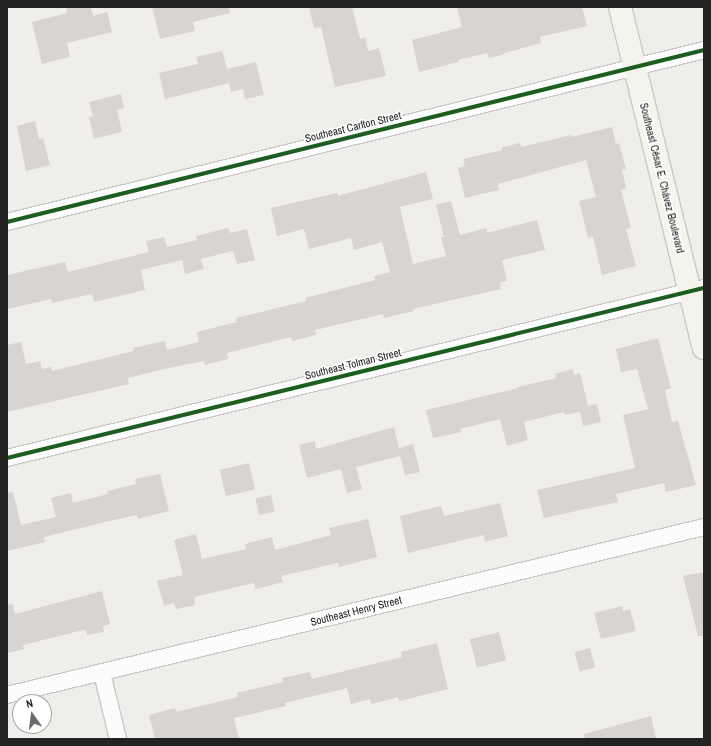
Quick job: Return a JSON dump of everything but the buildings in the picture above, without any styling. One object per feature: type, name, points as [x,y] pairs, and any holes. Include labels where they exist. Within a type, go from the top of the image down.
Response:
[{"type":"street","name":"Southeast César E. Chávez Boulevard","points":[[620,7],[635,67],[697,290],[704,348]]},
{"type":"street","name":"Southeast Carlton Street","points":[[7,222],[704,50]]},
{"type":"street","name":"Southeast Tolman Street","points":[[7,458],[697,290]]},
{"type":"street","name":"Southeast Henry Street","points":[[7,695],[704,527]]},
{"type":"street","points":[[102,673],[118,739]]},
{"type":"cycle path","points":[[7,222],[704,50]]},
{"type":"cycle path","points":[[7,458],[704,288]]}]
